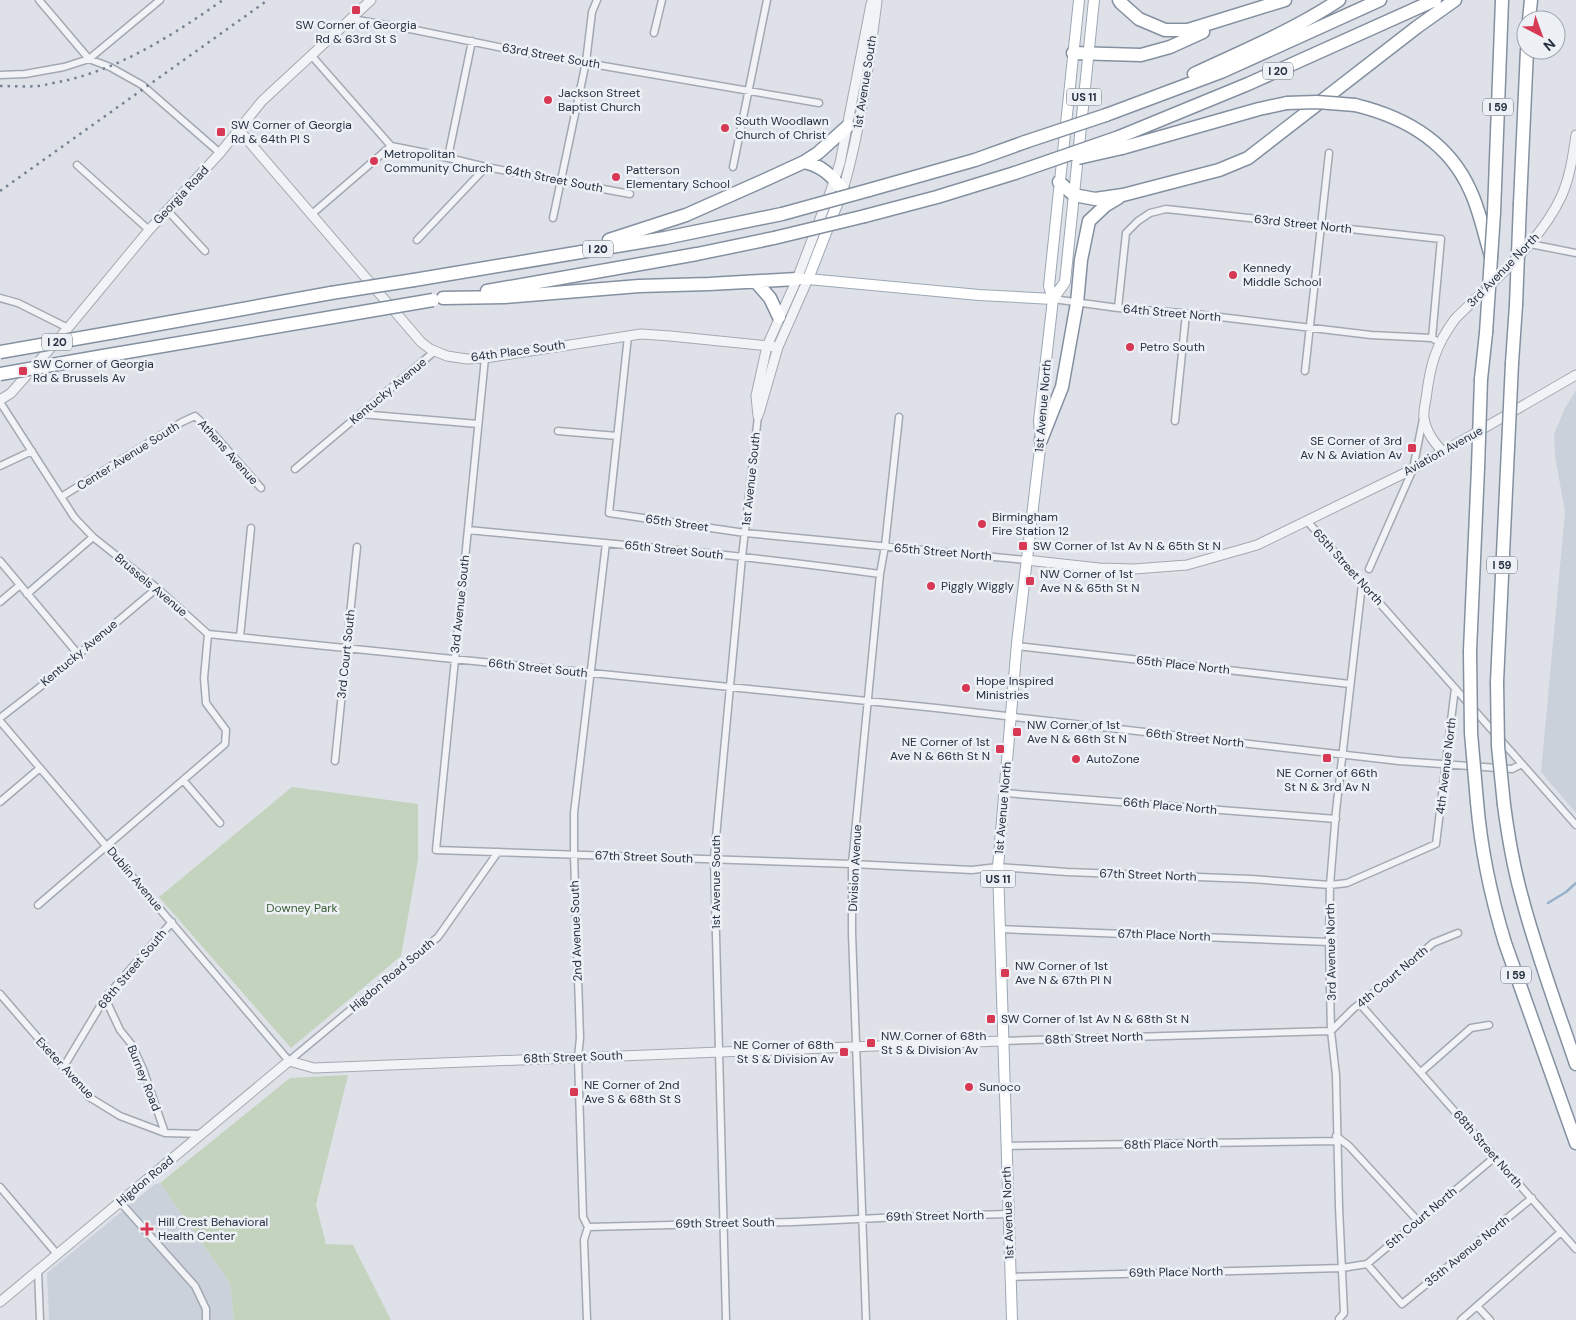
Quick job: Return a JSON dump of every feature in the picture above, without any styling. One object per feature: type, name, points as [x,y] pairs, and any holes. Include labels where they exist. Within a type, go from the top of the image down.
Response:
[{"type":"highway","points":[[1119,0],[1139,19],[1165,30],[1188,30],[1285,0]]},
{"type":"highway","name":"I 20","points":[[0,352],[331,293],[665,238],[782,214],[975,160],[1106,115],[1246,50],[1318,14],[1339,0]]},
{"type":"highway","points":[[1137,102],[1221,72],[1380,0]]},
{"type":"highway","name":"I 20","points":[[0,374],[687,255],[774,238],[866,216],[937,197],[1120,142],[1435,0]]},
{"type":"highway","points":[[1059,182],[1074,195],[1095,199],[1123,195],[1219,170],[1248,158],[1417,27],[1456,0]]},
{"type":"highway","name":"I 59","points":[[1502,0],[1492,258],[1481,380],[1470,651],[1471,733],[1480,835],[1502,936],[1576,1143]]},
{"type":"highway","points":[[1073,53],[1141,54],[1170,47],[1197,35],[1220,21]]},
{"type":"highway","name":"I 59","points":[[1527,60],[1497,682],[1498,746],[1510,844],[1521,895],[1576,1064]]},
{"type":"highway","points":[[1120,142],[1287,103],[1324,102],[1355,105],[1382,112],[1413,126],[1436,144],[1450,159],[1466,181],[1477,206],[1492,258]]},
{"type":"highway","points":[[549,258],[686,216],[804,162],[818,153],[848,126]]},
{"type":"highway","points":[[804,162],[819,166],[839,184]]},
{"type":"highway","points":[[1041,440],[1062,387],[1078,303],[1081,260],[1089,221],[1106,205],[1123,195]]},
{"type":"highway","points":[[438,299],[506,297],[639,286],[802,279]]},
{"type":"highway","points":[[756,282],[770,298],[779,317]]},
{"type":"main road","name":"1st Avenue North","points":[[1012,1320],[998,867],[1017,646],[1041,440],[1039,421],[1053,299],[1049,286],[1079,0]]},
{"type":"main road","name":"1st Avenue North","points":[[1053,299],[1065,282],[1094,0]]},
{"type":"main road","name":"1st Avenue South","points":[[802,279],[839,184]]},
{"type":"main road","name":"64th Street North","points":[[802,279],[979,295],[1053,299]]},
{"type":"street","points":[[39,0],[89,59],[110,67],[142,85],[220,153]]},
{"type":"street","points":[[0,75],[64,67],[89,59],[160,0]]},
{"type":"street","name":"Georgia Road","points":[[0,401],[11,393],[68,328],[149,230],[220,153],[262,101],[371,0]]},
{"type":"street","points":[[553,218],[586,62],[592,12],[597,0]]},
{"type":"street","points":[[654,33],[662,0]]},
{"type":"street","points":[[733,168],[767,0]]},
{"type":"street","name":"1st Avenue South","points":[[839,184],[848,126],[873,0]]},
{"type":"street","name":"1st Avenue South","points":[[839,184],[853,153],[868,74],[877,0]]},
{"type":"street","name":"63rd Street South","points":[[352,19],[819,103]]},
{"type":"street","points":[[448,157],[472,41]]},
{"type":"street","points":[[311,56],[391,146],[312,214]]},
{"type":"street","name":"64th Place South","points":[[239,130],[421,342],[434,351],[456,358],[485,358],[641,334],[778,347]]},
{"type":"street","name":"3rd Avenue North","points":[[1436,340],[1530,244],[1542,229],[1562,196],[1571,170],[1576,135]]},
{"type":"street","name":"64th Street South","points":[[391,146],[448,157],[486,167],[630,194]]},
{"type":"street","points":[[1305,371],[1329,153]]},
{"type":"street","points":[[77,165],[149,230]]},
{"type":"street","points":[[417,240],[486,167]]},
{"type":"street","name":"63rd Street North","points":[[1118,308],[1126,233],[1138,220],[1150,213],[1166,209],[1442,239]]},
{"type":"street","points":[[168,210],[205,251]]},
{"type":"street","name":"3rd Avenue North","points":[[1369,569],[1413,469],[1434,357],[1442,239]]},
{"type":"street","points":[[1530,244],[1576,253]]},
{"type":"street","name":"1st Avenue South","points":[[758,416],[756,396],[767,346],[779,317],[802,279]]},
{"type":"street","name":"1st Avenue South","points":[[726,1320],[714,859],[742,557],[758,416],[778,347],[802,279]]},
{"type":"street","points":[[0,298],[18,303],[68,328]]},
{"type":"street","name":"64th Street North","points":[[1053,299],[1118,308],[1371,335],[1436,340]]},
{"type":"street","points":[[1175,421],[1186,314]]},
{"type":"street","points":[[558,431],[617,436],[628,336]]},
{"type":"street","name":"Kentucky Avenue","points":[[295,470],[434,351]]},
{"type":"street","name":"3rd Avenue South","points":[[436,850],[485,358]]},
{"type":"street","name":"Aviation Avenue","points":[[1307,521],[1413,469],[1576,375]]},
{"type":"street","points":[[0,401],[61,497]]},
{"type":"street","points":[[360,414],[478,424]]},
{"type":"street","name":"Athens Avenue","points":[[195,416],[209,429],[261,488]]},
{"type":"street","name":"Center Avenue South","points":[[61,497],[182,422],[195,416]]},
{"type":"street","name":"Division Avenue","points":[[866,1320],[852,933],[852,864],[880,574],[885,546],[899,418]]},
{"type":"street","points":[[1424,418],[1430,437],[1443,452]]},
{"type":"street","name":"65th Street","points":[[617,436],[609,513],[745,532]]},
{"type":"street","points":[[0,466],[32,451]]},
{"type":"street","name":"Brussels Avenue","points":[[61,497],[74,517],[93,537],[157,588],[208,634]]},
{"type":"street","name":"65th Street North","points":[[885,546],[1099,568],[1134,569],[1187,565],[1257,545],[1307,521],[1576,825]]},
{"type":"street","points":[[240,637],[251,528]]},
{"type":"street","name":"65th Street South","points":[[468,530],[606,542],[880,574]]},
{"type":"street","points":[[745,532],[885,546]]},
{"type":"street","points":[[27,594],[93,537]]},
{"type":"street","name":"2nd Avenue South","points":[[587,1320],[584,1240],[588,1227],[584,1217],[578,1057],[580,1038],[574,813],[606,542]]},
{"type":"street","name":"3rd Court South","points":[[335,761],[356,547]]},
{"type":"street","points":[[0,562],[78,654]]},
{"type":"street","name":"3rd Avenue North","points":[[1339,1319],[1344,1313],[1336,1075],[1331,1031],[1330,885],[1342,754],[1362,584]]},
{"type":"street","points":[[0,602],[20,585]]},
{"type":"street","name":"Kentucky Avenue","points":[[0,719],[157,588]]},
{"type":"street","points":[[38,905],[226,744],[226,730],[206,703],[204,678],[208,634]]},
{"type":"street","name":"66th Street South","points":[[208,634],[868,702]]},
{"type":"street","name":"65th Place North","points":[[1017,646],[1350,684]]},
{"type":"street","name":"4th Avenue North","points":[[1436,844],[1455,688]]},
{"type":"street","name":"66th Street North","points":[[868,702],[1012,716],[1446,765],[1512,769],[1522,764]]},
{"type":"street","name":"Dublin Avenue","points":[[0,719],[289,1061]]},
{"type":"street","points":[[0,802],[40,768]]},
{"type":"street","points":[[183,780],[220,823]]},
{"type":"street","name":"66th Place North","points":[[1004,793],[1336,819]]},
{"type":"street","name":"67th Street North","points":[[852,864],[972,870],[998,867],[1067,872],[1251,879],[1330,885],[1347,882],[1436,844]]},
{"type":"street","name":"67th Street South","points":[[436,850],[852,864]]},
{"type":"street","name":"Higdon Road South","points":[[289,1061],[438,937],[498,852]]},
{"type":"street","name":"68th Street South","points":[[63,1068],[105,998],[172,922]]},
{"type":"street","name":"67th Place North","points":[[999,929],[1329,942]]},
{"type":"street","name":"4th Court North","points":[[1331,1031],[1433,943],[1458,933]]},
{"type":"street","name":"Exeter Avenue","points":[[0,994],[89,1098],[120,1116],[165,1133],[201,1134]]},
{"type":"street","name":"Burney Road","points":[[105,998],[120,1030],[132,1044],[165,1133]]},
{"type":"street","name":"68th Street North","points":[[1360,1004],[1576,1249]]},
{"type":"street","points":[[1421,1072],[1471,1028],[1489,1025]]},
{"type":"street","name":"68th Street North","points":[[857,1046],[1331,1031]]},
{"type":"street","name":"68th Street South","points":[[289,1061],[314,1068],[857,1046]]},
{"type":"street","name":"Higdon Road","points":[[0,1302],[289,1061]]},
{"type":"street","points":[[1337,1138],[1349,1146],[1418,1221]]},
{"type":"street","name":"68th Place North","points":[[1006,1146],[1337,1138]]},
{"type":"street","name":"5th Court North","points":[[1367,1264],[1495,1157]]},
{"type":"street","points":[[0,1187],[57,1254]]},
{"type":"street","name":"35th Avenue North","points":[[1367,1264],[1402,1304],[1532,1198]]},
{"type":"street","points":[[120,1202],[195,1286],[206,1309],[206,1320]]},
{"type":"street","name":"69th Street North","points":[[862,1219],[1008,1214]]},
{"type":"street","name":"69th Street South","points":[[588,1227],[862,1219]]},
{"type":"street","points":[[1461,1320],[1560,1232]]},
{"type":"street","points":[[1342,1268],[1367,1264]]},
{"type":"street","name":"69th Place North","points":[[1010,1277],[1342,1268]]},
{"type":"street","points":[[38,1270],[40,1320]]},
{"type":"street","points":[[1477,1306],[1490,1320]]},
{"type":"shaded area","points":[[1576,390],[1576,813],[1541,772],[1565,512],[1555,456],[1554,434],[1565,408]]},
{"type":"shaded area","name":"Hill Crest Behavioral Health Center","points":[[160,1183],[230,1283],[234,1320],[49,1320],[47,1273],[155,1184]]},
{"type":"green space","name":"Downey Park","points":[[292,787],[418,804],[418,860],[401,956],[291,1048],[159,897]]},
{"type":"green space","points":[[348,1075],[316,1205],[326,1244],[353,1245],[391,1320],[234,1320],[230,1283],[160,1183],[290,1078]]},
{"type":"waterway","points":[[1548,903],[1566,892],[1576,883]]},
{"type":"railway","points":[[0,86],[41,86],[86,75],[107,67],[148,48],[223,0]]},
{"type":"railway","points":[[0,191],[268,0]]},
{"type":"place","name":"SW Corner of Georgia Rd & 63rd St S","points":[[356,10]]},
{"type":"place","name":"Jackson Street Baptist Church","points":[[548,100]]},
{"type":"place","name":"South Woodlawn Church of Christ","points":[[725,128]]},
{"type":"place","name":"SW Corner of Georgia Rd & 64th Pl S","points":[[221,132]]},
{"type":"place","name":"Metropolitan Community Church","points":[[374,161]]},
{"type":"place","name":"Patterson Elementary School","points":[[616,177]]},
{"type":"place","name":"Kennedy Middle School","points":[[1233,275]]},
{"type":"place","name":"Petro South","points":[[1130,347]]},
{"type":"place","name":"SW Corner of Georgia Rd & Brussels Av","points":[[23,371]]},
{"type":"place","name":"SE Corner of 3rd Av N & Aviation Av","points":[[1412,448]]},
{"type":"place","name":"Birmingham Fire Station 12","points":[[982,524]]},
{"type":"place","name":"SW Corner of 1st Av N & 65th St N","points":[[1023,546]]},
{"type":"place","name":"NW Corner of 1st Ave N & 65th St N","points":[[1030,581]]},
{"type":"place","name":"Piggly Wiggly","points":[[931,586]]},
{"type":"place","name":"Hope Inspired Ministries","points":[[966,688]]},
{"type":"place","name":"NW Corner of 1st Ave N & 66th St N","points":[[1017,732]]},
{"type":"place","name":"NE Corner of 1st Ave N & 66th St N","points":[[1000,749]]},
{"type":"place","name":"NE Corner of 66th St N & 3rd Av N","points":[[1327,758]]},
{"type":"place","name":"AutoZone","points":[[1076,759]]},
{"type":"place","name":"NW Corner of 1st Ave N & 67th Pl N","points":[[1005,973]]},
{"type":"place","name":"SW Corner of 1st Av N & 68th St N","points":[[991,1019]]},
{"type":"place","name":"NW Corner of 68th St S & Division Av","points":[[871,1043]]},
{"type":"place","name":"NE Corner of 68th St S & Division Av","points":[[844,1052]]},
{"type":"place","name":"Sunoco","points":[[969,1087]]},
{"type":"place","name":"NE Corner of 2nd Ave S & 68th St S","points":[[574,1092]]},
{"type":"place","name":"Hill Crest Behavioral Health Center","points":[[147,1229]]}]
